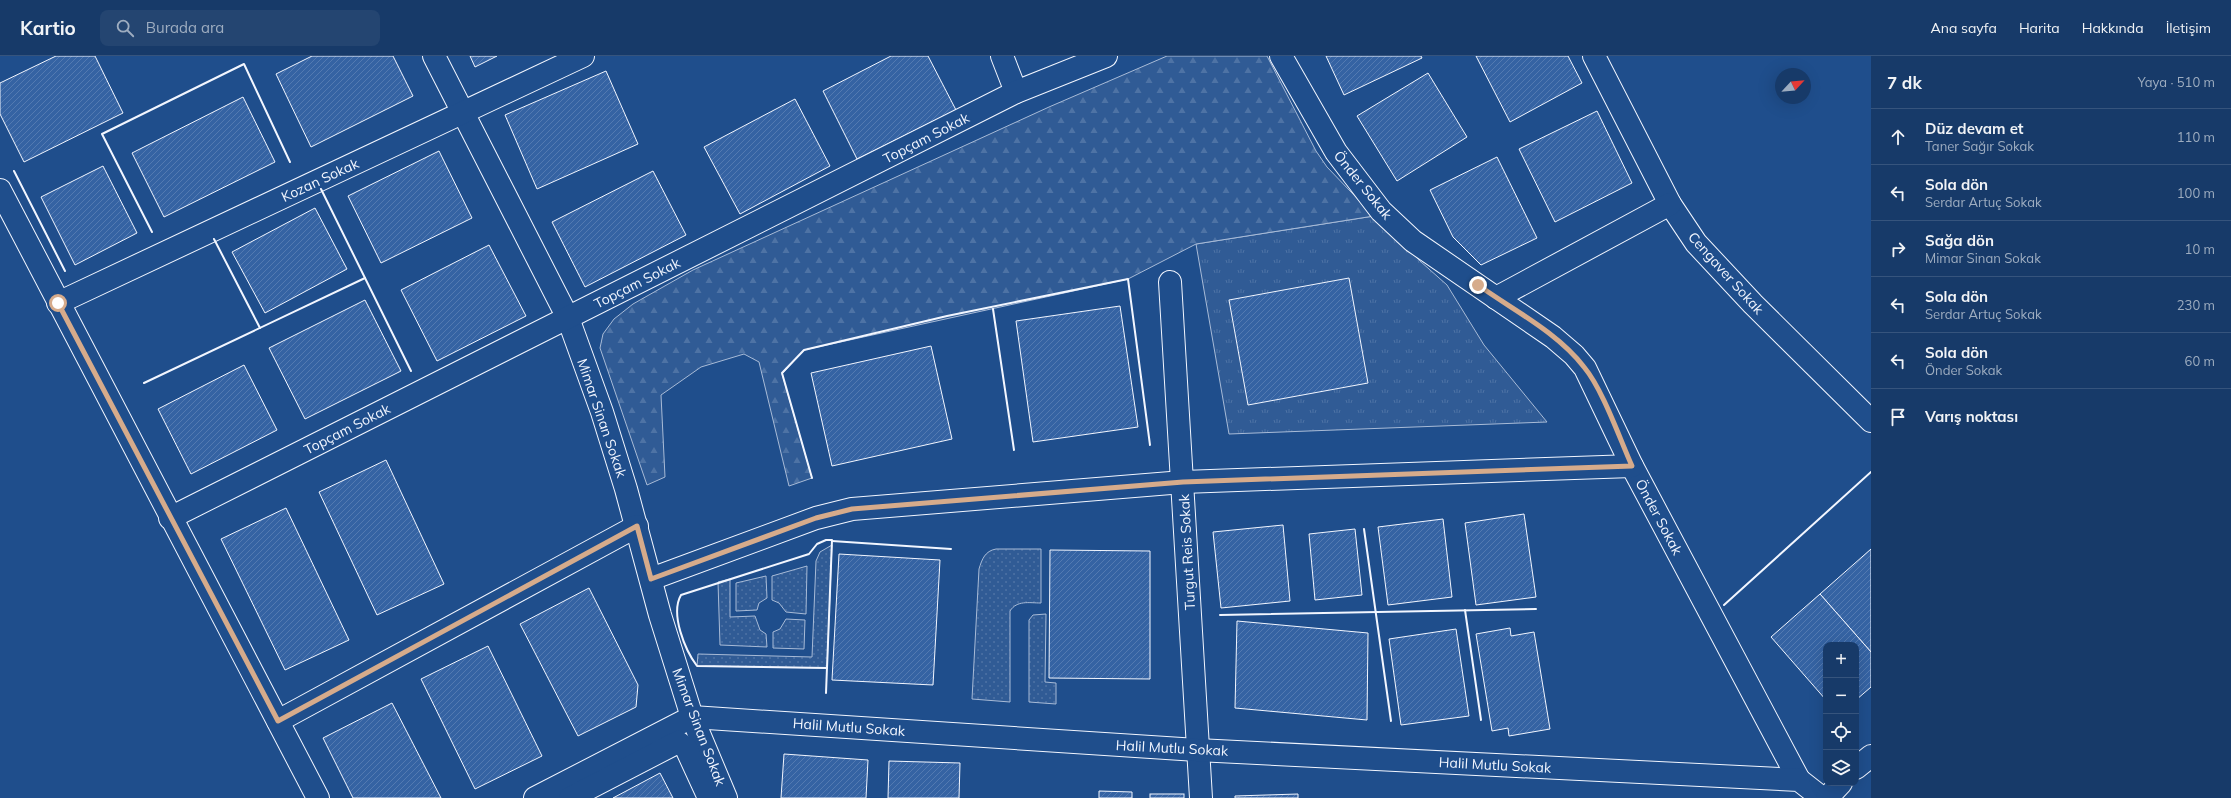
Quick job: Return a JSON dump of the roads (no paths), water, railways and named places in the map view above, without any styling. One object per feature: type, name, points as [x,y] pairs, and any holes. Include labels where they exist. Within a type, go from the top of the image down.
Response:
[{"type":"street","name":"Mimar Sinan Sokak","points":[[434,56],[568,318],[602,412],[637,526],[651,579],[692,717],[726,798]]},
{"type":"street","name":"Kozan Sokak","points":[[58,303],[583,56]]},
{"type":"street","points":[[1002,56],[1016,92]]},
{"type":"street","name":"Topçam Sokak","points":[[170,518],[1016,92],[1106,56]]},
{"type":"street","name":"Önder Sokak","points":[[1281,56],[1336,152],[1381,211],[1413,241],[1553,337],[1574,354],[1585,368],[1632,466],[1799,780]]},
{"type":"street","name":"Cengaver Sokak","points":[[1594,56],[1670,204],[1696,243],[1722,272],[1871,421]]},
{"type":"street","points":[[0,190],[170,518],[318,798]]},
{"type":"street","points":[[1496,298],[1670,204]]},
{"type":"street","name":"Turgut Reis Sokak","points":[[1170,282],[1201,798]]},
{"type":"street","points":[[651,579],[816,518],[852,509],[1183,482],[1632,466]]},
{"type":"street","points":[[278,721],[637,526]]},
{"type":"street","points":[[535,798],[692,717]]},
{"type":"street","name":"Halil Mutlu Sokak","points":[[692,717],[1197,750],[1799,780]]},
{"type":"street","points":[[570,798],[678,742],[686,748],[709,798]]},
{"type":"street","points":[[1859,766],[1871,756]]},
{"type":"street","points":[[1799,780],[1822,798]]},
{"type":"street","points":[[1827,798],[1838,786]]}]
